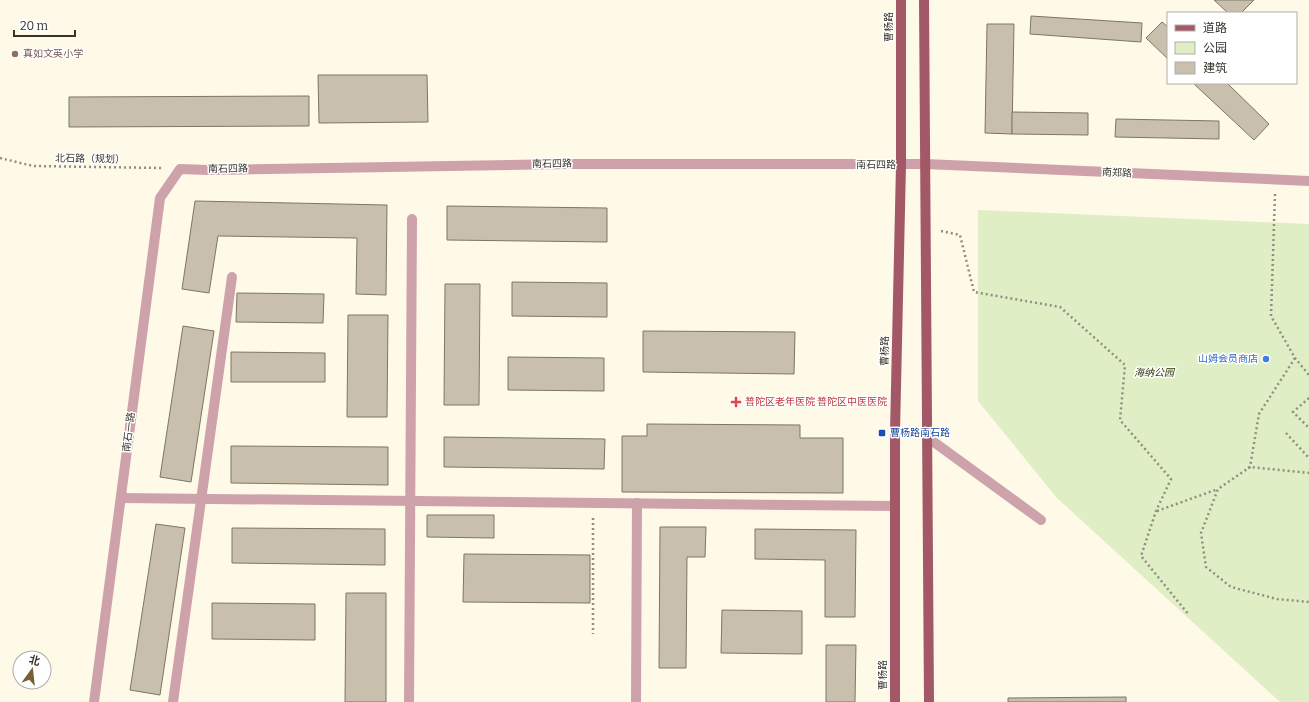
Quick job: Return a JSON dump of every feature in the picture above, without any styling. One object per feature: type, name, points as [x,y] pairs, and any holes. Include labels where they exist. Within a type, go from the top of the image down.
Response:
[{"type":"main road","name":"曹杨路","points":[[896,702],[895,432],[901,165],[901,0]]},
{"type":"main road","points":[[924,0],[929,702]]},
{"type":"street","name":"南石四路","points":[[180,168],[224,169],[565,164],[925,164]]},
{"type":"street","name":"南郑路","points":[[925,164],[1309,182]]},
{"type":"street","name":"南石一路","points":[[94,702],[160,198],[180,168]]},
{"type":"street","points":[[409,702],[412,219]]},
{"type":"street","points":[[173,702],[232,277]]},
{"type":"street","points":[[927,437],[1041,520]]},
{"type":"street","points":[[121,498],[895,506]]},
{"type":"street","points":[[636,702],[637,503]]},
{"type":"path","name":"北石路（规划）","points":[[0,158],[33,166],[180,168]]},
{"type":"path","points":[[1275,180],[1271,316],[1295,358],[1309,375]]},
{"type":"path","points":[[925,228],[960,235],[974,292],[1060,307],[1125,365],[1120,420],[1171,479],[1156,511],[1141,556],[1189,615]]},
{"type":"path","points":[[1250,467],[1260,414],[1295,358]]},
{"type":"path","points":[[1309,398],[1293,412],[1309,428]]},
{"type":"path","points":[[1286,433],[1309,458]]},
{"type":"path","points":[[1156,511],[1218,489],[1250,467],[1309,473]]},
{"type":"path","points":[[1218,489],[1201,534],[1206,567],[1231,587],[1277,599],[1309,602]]},
{"type":"path","points":[[593,503],[593,634]]},
{"type":"green space","name":"海纳公园","points":[[978,210],[1309,224],[1309,702],[1280,702],[1057,498],[978,401]]},
{"type":"building","points":[[1214,0],[1254,0],[1242,12],[1227,12]]},
{"type":"building","points":[[1031,16],[1142,23],[1141,42],[1030,34]]},
{"type":"building","points":[[1162,22],[1167,26],[1167,58],[1146,38]]},
{"type":"building","points":[[987,24],[1014,24],[1012,134],[985,133]]},
{"type":"building","points":[[318,75],[427,75],[428,122],[319,123]]},
{"type":"building","points":[[1194,84],[1228,84],[1269,124],[1254,140]]},
{"type":"building","points":[[309,96],[309,126],[69,127],[69,97]]},
{"type":"building","points":[[1012,112],[1088,113],[1088,135],[1012,134]]},
{"type":"building","points":[[1116,119],[1219,121],[1219,139],[1115,137]]},
{"type":"building","points":[[195,201],[387,205],[386,295],[356,294],[357,238],[218,236],[209,293],[182,289]]},
{"type":"building","points":[[447,206],[607,208],[607,242],[447,240]]},
{"type":"building","points":[[512,282],[607,283],[607,317],[512,316]]},
{"type":"building","points":[[445,284],[480,284],[479,405],[444,405]]},
{"type":"building","points":[[237,293],[324,294],[323,323],[236,322]]},
{"type":"building","points":[[348,315],[388,315],[387,417],[347,417]]},
{"type":"building","points":[[183,326],[214,331],[191,482],[160,477]]},
{"type":"building","points":[[643,331],[795,332],[794,374],[643,372]]},
{"type":"building","points":[[231,352],[325,353],[325,382],[231,382]]},
{"type":"building","points":[[508,357],[604,358],[604,391],[508,390]]},
{"type":"building","points":[[647,424],[800,425],[800,438],[843,438],[843,493],[622,492],[622,436],[647,436]]},
{"type":"building","points":[[444,437],[605,439],[604,469],[444,467]]},
{"type":"building","points":[[231,446],[388,447],[388,485],[231,483]]},
{"type":"building","points":[[427,515],[494,515],[494,538],[427,537]]},
{"type":"building","points":[[156,524],[185,528],[160,695],[130,690]]},
{"type":"building","points":[[660,527],[706,527],[705,557],[687,557],[686,668],[659,668]]},
{"type":"building","points":[[232,528],[385,529],[385,565],[232,563]]},
{"type":"building","points":[[755,529],[856,530],[855,617],[825,617],[825,560],[755,559]]},
{"type":"building","points":[[464,554],[590,555],[590,603],[463,602]]},
{"type":"building","points":[[346,593],[386,593],[386,702],[345,702]]},
{"type":"building","points":[[212,603],[315,604],[315,640],[212,639]]},
{"type":"building","points":[[722,610],[802,611],[802,654],[721,653]]},
{"type":"building","points":[[826,645],[856,645],[855,702],[826,702]]},
{"type":"building","points":[[1126,697],[1126,702],[1008,702],[1008,698]]},
{"type":"place","name":"真如文英小学","points":[[15,54]]},
{"type":"place","name":"山姆会员商店","points":[[1266,359]]},
{"type":"place","name":"普陀区老年医院 普陀区中医医院","points":[[736,402]]},
{"type":"place","name":"曹杨路南石路","points":[[882,433]]}]
